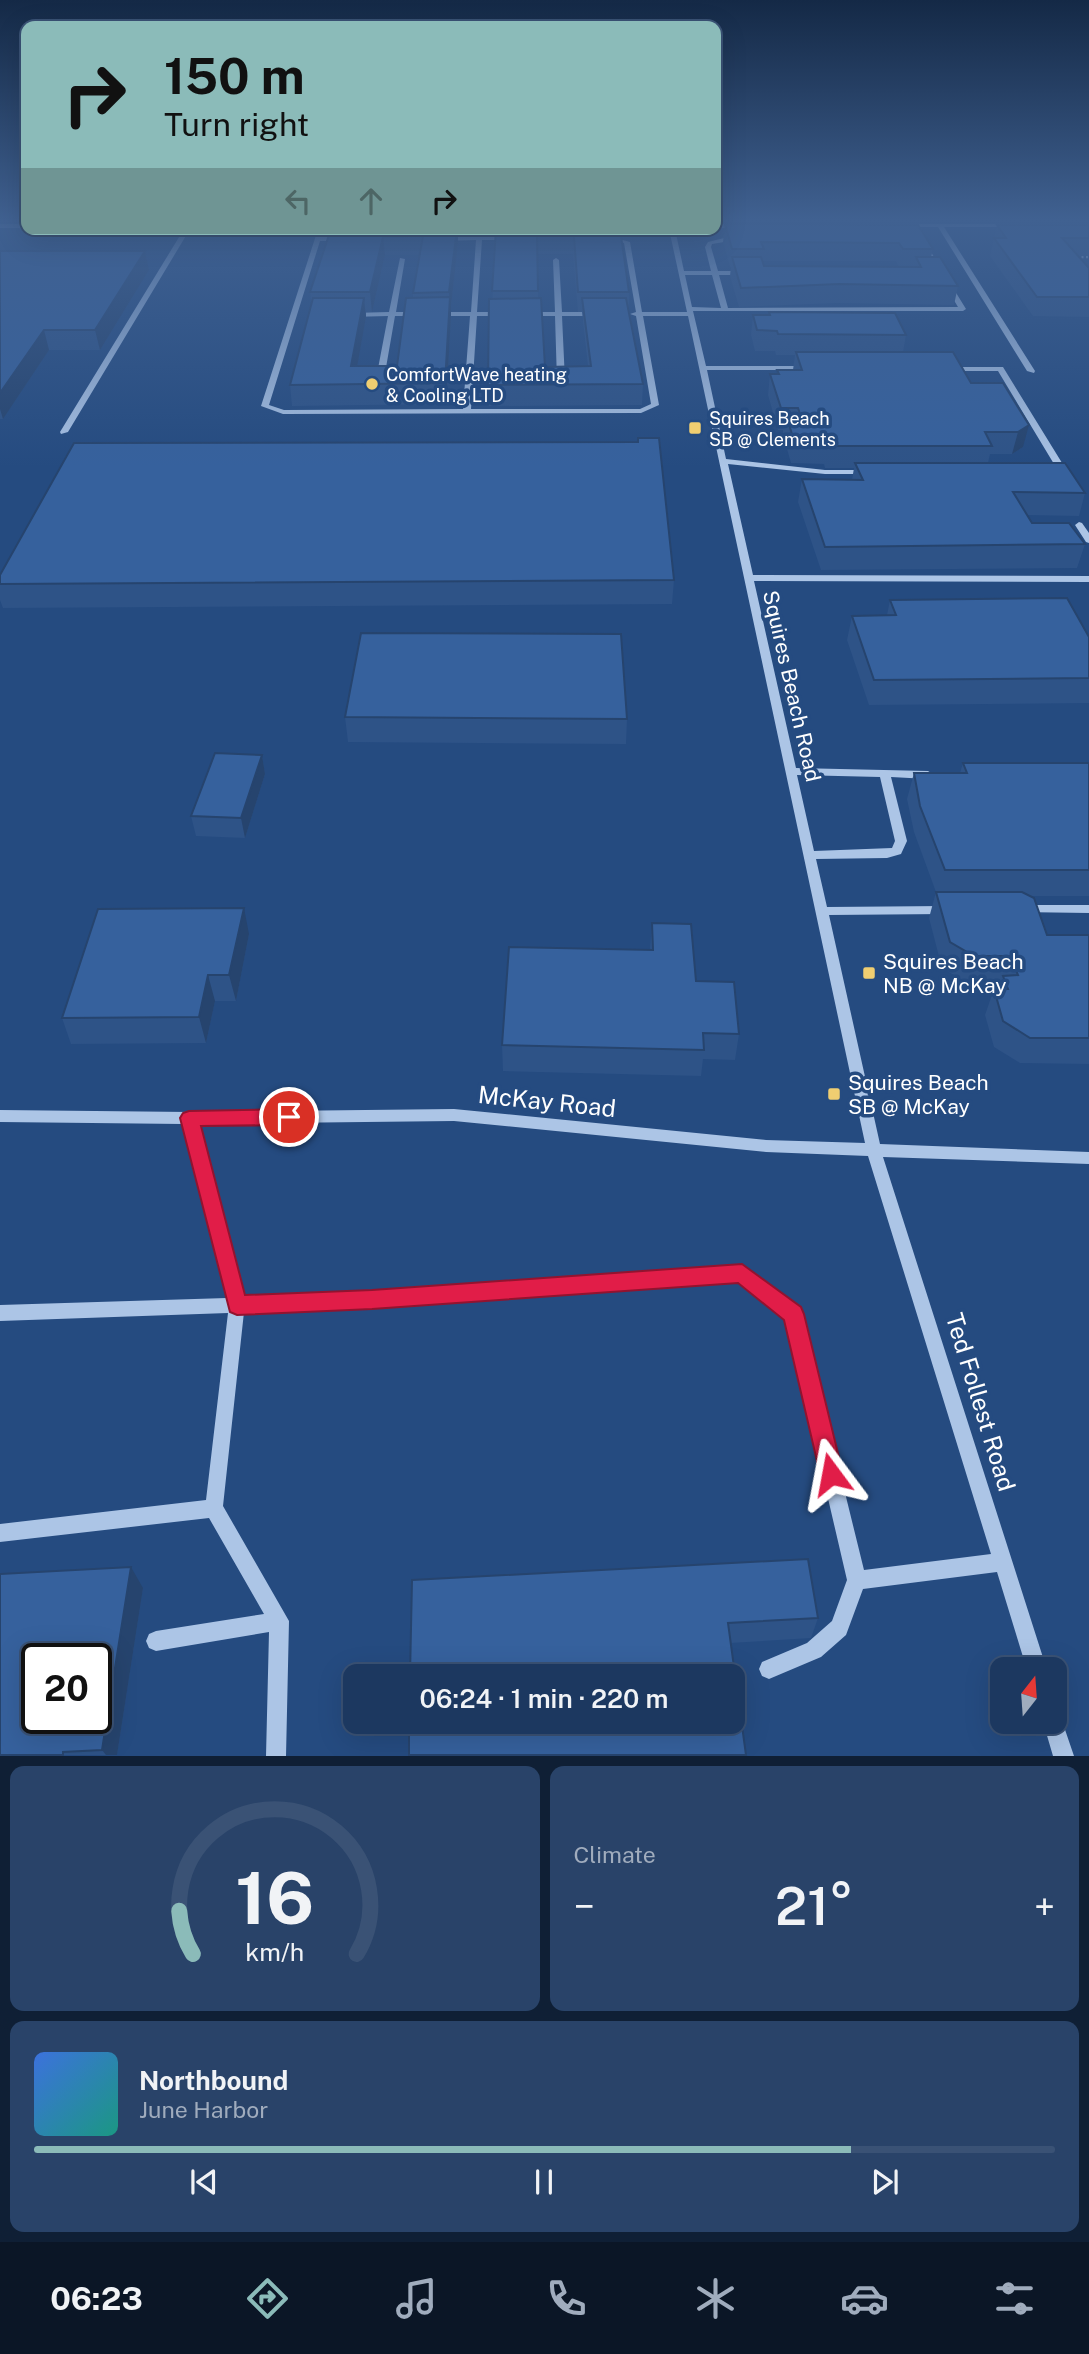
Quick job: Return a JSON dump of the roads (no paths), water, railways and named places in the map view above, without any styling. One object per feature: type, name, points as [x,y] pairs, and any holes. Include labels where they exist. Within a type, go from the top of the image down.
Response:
[{"type":"street","points":[[64,432],[142,303]]},
{"type":"street","points":[[297,303],[265,406],[283,412],[641,411],[655,405],[637,303]]},
{"type":"street","points":[[380,382],[393,303]]},
{"type":"street","points":[[467,412],[476,303]]},
{"type":"street","points":[[558,303],[561,381]]},
{"type":"street","name":"Squires Beach Road","points":[[688,303],[874,1151]]},
{"type":"street","points":[[723,303],[725,310]]},
{"type":"street","points":[[626,314],[725,310],[963,309],[959,303]]},
{"type":"street","points":[[988,303],[1031,372]]},
{"type":"street","points":[[335,315],[612,314]]},
{"type":"street","points":[[293,316],[307,315]]},
{"type":"street","points":[[704,368],[814,368]]},
{"type":"street","points":[[934,369],[1000,369],[1063,471],[1049,471]]},
{"type":"street","points":[[722,461],[825,472],[881,472]]},
{"type":"street","points":[[1079,525],[1089,540]]},
{"type":"street","points":[[748,578],[1089,579]]},
{"type":"street","points":[[792,771],[939,775]]},
{"type":"street","points":[[810,856],[887,854],[897,851],[901,841],[885,774]]},
{"type":"street","points":[[1009,909],[1089,909]]},
{"type":"street","points":[[823,911],[956,910]]},
{"type":"street","name":"McKay Road","points":[[0,1116],[189,1118],[454,1115],[766,1146],[1089,1158]]},
{"type":"street","points":[[189,1118],[237,1305],[214,1508],[279,1621],[275,1755]]},
{"type":"street","name":"Ted Follest Road","points":[[874,1151],[1033,1657]]},
{"type":"street","points":[[0,1313],[372,1300],[742,1274],[793,1314],[857,1580],[839,1628],[814,1650],[769,1669]]},
{"type":"street","points":[[0,1534],[214,1508]]},
{"type":"street","points":[[857,1580],[1004,1562]]},
{"type":"street","points":[[156,1641],[279,1621]]},
{"type":"street","points":[[1058,1734],[1064,1755]]},
{"type":"place","name":"ComfortWave heating & Cooling LTD","points":[[372,384]]},
{"type":"place","name":"Squires Beach SB @ Clements","points":[[695,428]]},
{"type":"place","name":"Squires Beach NB @ McKay","points":[[869,973]]},
{"type":"place","name":"Squires Beach SB @ McKay","points":[[834,1094]]}]
